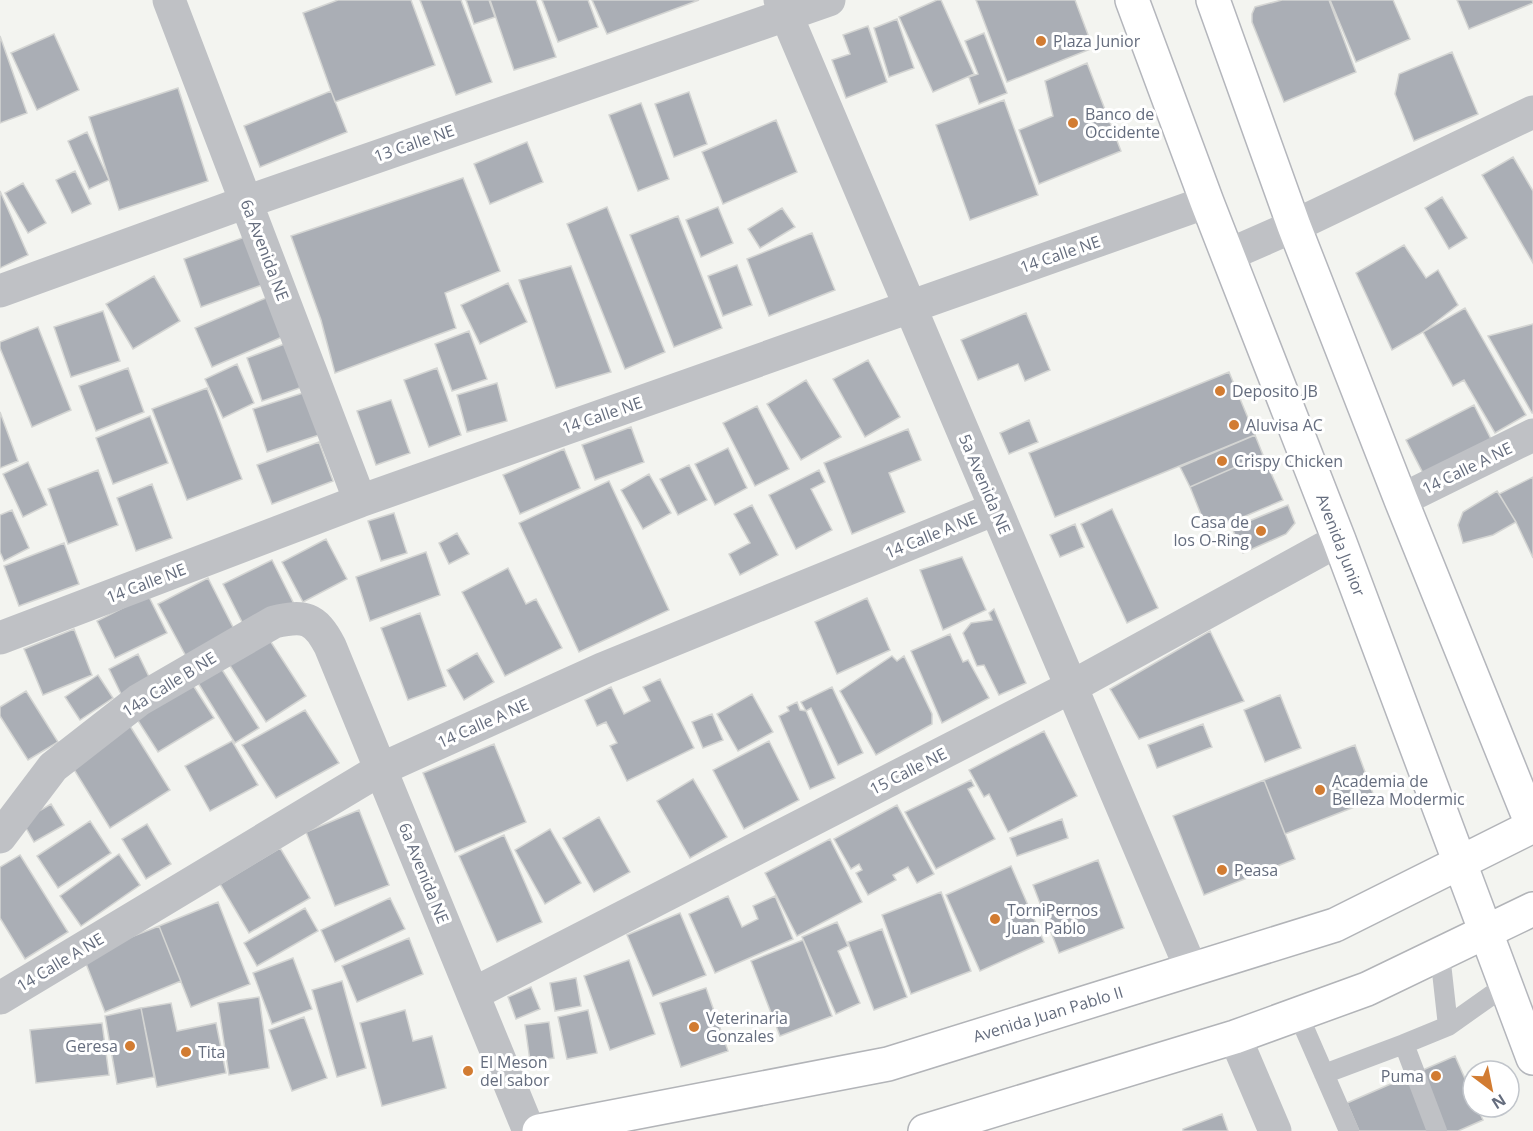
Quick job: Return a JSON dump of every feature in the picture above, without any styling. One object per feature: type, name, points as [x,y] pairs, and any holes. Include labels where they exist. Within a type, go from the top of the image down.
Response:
[{"type":"main road","name":"Avenida Junior","points":[[1132,0],[1207,202],[1340,540],[1533,1058]]},
{"type":"main road","points":[[1213,0],[1294,226],[1401,500],[1533,827]]},
{"type":"main road","name":"Avenida Juan Pablo II","points":[[539,1131],[888,1064],[1335,925],[1533,827]]},
{"type":"main road","points":[[925,1131],[1235,1037],[1367,989],[1533,909]]},
{"type":"street","name":"6a Avenida NE","points":[[170,0],[360,501]]},
{"type":"street","name":"13 Calle NE","points":[[0,291],[783,7],[829,0]]},
{"type":"street","name":"5a Avenida NE","points":[[783,7],[1191,969]]},
{"type":"street","points":[[1228,255],[1533,112]]},
{"type":"street","name":"14 Calle NE","points":[[0,638],[360,501],[1207,202]]},
{"type":"street","name":"14 Calle A NE","points":[[1401,500],[1533,435]]},
{"type":"street","name":"14 Calle A NE","points":[[0,998],[381,769],[602,669],[995,509]]},
{"type":"street","name":"15 Calle NE","points":[[473,994],[1071,687],[1340,540]]},
{"type":"street","name":"14a Calle B NE","points":[[0,837],[53,767],[140,700],[274,622],[293,617],[310,621]]},
{"type":"street","name":"6a Avenida NE","points":[[310,621],[322,631],[330,646],[530,1131]]},
{"type":"street","points":[[1235,1037],[1275,1131]]},
{"type":"lane","points":[[1440,954],[1448,1026]]},
{"type":"lane","points":[[1324,1074],[1448,1026],[1506,984]]},
{"type":"lane","points":[[1298,1014],[1349,1131]]},
{"type":"lane","points":[[1404,1044],[1437,1131]]},
{"type":"building","points":[[338,0],[411,0],[435,65],[335,102],[303,13]]},
{"type":"building","points":[[420,0],[461,0],[492,82],[456,95]]},
{"type":"building","points":[[466,0],[489,0],[495,17],[474,24]]},
{"type":"building","points":[[490,0],[536,0],[556,57],[514,70]]},
{"type":"building","points":[[542,0],[588,0],[598,27],[558,42]]},
{"type":"building","points":[[592,0],[699,0],[607,34]]},
{"type":"building","points":[[941,0],[974,74],[933,92],[899,17]]},
{"type":"building","name":"Plaza Junior","points":[[976,0],[1075,0],[1093,48],[1007,82]]},
{"type":"building","points":[[1282,0],[1329,0],[1356,72],[1284,102],[1252,22],[1255,7]]},
{"type":"building","points":[[1330,0],[1393,0],[1410,39],[1356,62]]},
{"type":"building","points":[[1457,0],[1532,0],[1533,3],[1469,29]]},
{"type":"building","points":[[897,19],[914,68],[889,77],[874,28]]},
{"type":"building","points":[[868,26],[887,82],[846,98],[832,60],[850,54],[843,35]]},
{"type":"building","points":[[984,33],[1007,93],[979,104],[969,77],[978,74],[965,41]]},
{"type":"building","points":[[54,34],[79,90],[37,110],[11,53]]},
{"type":"building","points":[[0,36],[27,113],[0,123]]},
{"type":"building","points":[[1452,52],[1478,114],[1414,141],[1395,94],[1399,74]]},
{"type":"building","name":"Banco de Occidente","points":[[1087,63],[1121,151],[1039,184],[1019,130],[1053,116],[1045,81]]},
{"type":"building","points":[[178,88],[208,181],[119,210],[89,117]]},
{"type":"building","points":[[331,91],[347,132],[260,167],[244,126]]},
{"type":"building","points":[[689,92],[707,144],[674,157],[655,104]]},
{"type":"building","points":[[1004,100],[1038,195],[970,220],[936,125]]},
{"type":"building","points":[[641,103],[669,179],[638,191],[609,115]]},
{"type":"building","points":[[776,120],[797,172],[723,204],[702,152]]},
{"type":"building","points":[[87,132],[109,180],[89,189],[68,141]]},
{"type":"building","points":[[527,142],[543,182],[490,204],[474,164]]},
{"type":"building","points":[[1513,157],[1533,191],[1533,263],[1482,175]]},
{"type":"building","points":[[75,171],[91,204],[72,213],[56,180]]},
{"type":"building","points":[[463,178],[500,271],[445,293],[456,328],[335,373],[321,320],[291,236]]},
{"type":"building","points":[[23,183],[46,223],[28,233],[5,193]]},
{"type":"building","points":[[0,191],[28,255],[0,268]]},
{"type":"building","points":[[1442,197],[1467,238],[1449,249],[1425,208]]},
{"type":"building","points":[[607,207],[665,352],[625,369],[567,224]]},
{"type":"building","points":[[718,207],[733,243],[701,257],[686,220]]},
{"type":"building","points":[[782,208],[795,227],[760,248],[748,229]]},
{"type":"building","points":[[678,216],[722,328],[674,347],[630,235]]},
{"type":"building","points":[[256,233],[273,281],[201,307],[184,259]]},
{"type":"building","points":[[812,233],[835,290],[769,316],[747,259]]},
{"type":"building","points":[[1404,245],[1426,278],[1438,270],[1458,305],[1423,332],[1392,350],[1356,273]]},
{"type":"building","points":[[737,265],[752,305],[723,316],[708,276]]},
{"type":"building","points":[[571,266],[611,372],[556,388],[519,280]]},
{"type":"building","points":[[154,276],[180,321],[133,349],[106,304]]},
{"type":"building","points":[[508,283],[527,322],[480,344],[461,305]]},
{"type":"building","points":[[273,295],[289,334],[212,367],[195,328]]},
{"type":"building","points":[[1465,308],[1526,415],[1495,433],[1464,380],[1453,386],[1423,332]]},
{"type":"building","points":[[103,311],[120,361],[71,377],[54,327]]},
{"type":"building","points":[[1026,313],[1050,370],[1025,381],[1018,364],[978,380],[961,340]]},
{"type":"building","points":[[1533,324],[1533,413],[1532,413],[1488,336]]},
{"type":"building","points":[[38,327],[71,410],[32,427],[0,348],[0,342]]},
{"type":"building","points":[[469,331],[487,379],[452,391],[435,344]]},
{"type":"building","points":[[295,340],[311,384],[262,401],[247,358]]},
{"type":"building","points":[[868,360],[900,417],[865,437],[833,379]]},
{"type":"building","points":[[237,364],[254,403],[223,418],[205,379]]},
{"type":"building","points":[[128,368],[144,412],[96,431],[79,386]]},
{"type":"building","points":[[437,368],[461,435],[429,447],[404,380]]},
{"type":"building","points":[[1229,372],[1255,435],[1055,517],[1029,453]]},
{"type":"building","points":[[806,380],[841,437],[801,460],[767,404]]},
{"type":"building","points":[[497,383],[507,421],[467,432],[457,395]]},
{"type":"building","points":[[207,388],[242,479],[187,500],[152,409]]},
{"type":"building","points":[[306,392],[319,435],[267,452],[253,409]]},
{"type":"building","points":[[391,400],[410,453],[376,465],[357,411]]},
{"type":"building","points":[[1474,405],[1493,443],[1425,477],[1406,440]]},
{"type":"building","points":[[757,406],[789,469],[755,486],[723,423]]},
{"type":"building","points":[[0,412],[18,461],[0,468]]},
{"type":"building","points":[[150,416],[168,463],[113,484],[96,438]]},
{"type":"building","points":[[1029,420],[1038,442],[1009,454],[1000,433]]},
{"type":"building","points":[[631,427],[644,462],[595,480],[582,445]]},
{"type":"building","points":[[908,429],[921,460],[889,473],[905,512],[852,534],[824,463]]},
{"type":"building","name":"Crispy Chicken","points":[[1255,435],[1263,455],[1190,487],[1180,467]]},
{"type":"building","points":[[319,442],[333,481],[272,504],[257,465]]},
{"type":"building","points":[[728,448],[747,488],[715,505],[695,464]]},
{"type":"building","points":[[564,449],[580,488],[520,514],[503,475]]},
{"type":"building","points":[[1263,455],[1283,500],[1208,532],[1190,487]]},
{"type":"building","points":[[28,462],[47,505],[23,517],[3,474]]},
{"type":"building","points":[[689,465],[707,500],[678,515],[660,479]]},
{"type":"building","points":[[98,470],[118,525],[68,544],[48,489]]},
{"type":"building","points":[[819,470],[825,482],[811,489],[832,530],[796,549],[769,495]]},
{"type":"building","points":[[649,474],[671,513],[643,529],[621,490]]},
{"type":"building","points":[[1533,477],[1533,558],[1516,522],[1499,494]]},
{"type":"building","points":[[609,481],[669,610],[579,652],[519,523]]},
{"type":"building","points":[[152,484],[172,538],[136,551],[117,498]]},
{"type":"building","points":[[1497,491],[1516,522],[1493,535],[1463,543],[1458,525],[1463,512]]},
{"type":"building","points":[[752,505],[778,555],[740,575],[729,554],[750,543],[734,514]]},
{"type":"building","name":"Casa de los O-Ring","points":[[1288,505],[1295,523],[1286,534],[1243,553],[1232,528]]},
{"type":"building","points":[[1112,509],[1158,608],[1127,623],[1081,524]]},
{"type":"building","points":[[12,510],[29,548],[4,561],[0,552],[0,515]]},
{"type":"building","points":[[394,513],[407,553],[381,561],[368,521]]},
{"type":"building","points":[[1075,524],[1084,547],[1060,557],[1050,535]]},
{"type":"building","points":[[457,533],[469,554],[449,564],[439,543]]},
{"type":"building","points":[[326,539],[347,579],[303,602],[282,562]]},
{"type":"building","points":[[64,543],[79,584],[19,606],[4,566]]},
{"type":"building","points":[[426,552],[440,595],[370,621],[356,577]]},
{"type":"building","points":[[962,557],[986,610],[943,630],[920,570]]},
{"type":"building","points":[[272,560],[295,606],[246,630],[223,584]]},
{"type":"building","points":[[508,568],[526,604],[536,599],[562,648],[505,676],[462,592]]},
{"type":"building","points":[[208,578],[237,635],[188,660],[158,604]]},
{"type":"building","points":[[148,595],[167,633],[115,658],[97,621]]},
{"type":"building","points":[[867,598],[890,650],[837,674],[815,622]]},
{"type":"building","points":[[994,609],[1026,683],[999,695],[984,665],[977,666],[963,633],[971,623],[992,620],[989,613]]},
{"type":"building","points":[[420,613],[446,686],[408,700],[381,628]]},
{"type":"building","points":[[74,629],[92,675],[43,695],[24,649]]},
{"type":"building","points":[[1210,631],[1244,701],[1139,739],[1110,689]]},
{"type":"building","points":[[950,634],[963,662],[968,660],[989,698],[942,723],[911,651]]},
{"type":"building","points":[[267,636],[306,696],[266,722],[227,661]]},
{"type":"building","points":[[477,653],[494,682],[464,700],[447,670]]},
{"type":"building","points":[[138,654],[152,683],[123,698],[109,669]]},
{"type":"building","points":[[892,656],[897,661],[904,656],[932,714],[932,724],[876,755],[840,691]]},
{"type":"building","points":[[221,668],[259,728],[235,743],[198,683]]},
{"type":"building","points":[[98,675],[113,698],[80,720],[65,697]]},
{"type":"building","points":[[660,679],[694,748],[627,781],[610,746],[617,743],[606,722],[597,726],[585,700],[611,687],[624,714],[650,701],[643,687]]},
{"type":"building","points":[[191,682],[214,718],[158,752],[135,716]]},
{"type":"building","points":[[832,687],[863,753],[838,765],[811,708],[806,711],[801,702]]},
{"type":"building","points":[[26,691],[58,742],[28,760],[0,716],[0,707]]},
{"type":"building","points":[[752,694],[773,732],[738,751],[717,714]]},
{"type":"building","points":[[1280,695],[1301,748],[1265,762],[1244,710]]},
{"type":"building","points":[[797,702],[800,710],[806,711],[835,778],[810,789],[779,716],[789,711],[787,707]]},
{"type":"building","points":[[305,710],[339,763],[276,798],[242,745]]},
{"type":"building","points":[[712,714],[723,740],[703,748],[692,722]]},
{"type":"building","points":[[1203,724],[1212,747],[1157,768],[1148,745]]},
{"type":"building","points":[[130,726],[170,790],[110,828],[70,763]]},
{"type":"building","points":[[1044,731],[1077,796],[1008,832],[989,794],[984,797],[969,770]]},
{"type":"building","points":[[232,741],[258,785],[210,811],[185,766]]},
{"type":"building","points":[[769,741],[799,800],[744,829],[713,770]]},
{"type":"building","points":[[494,744],[526,822],[455,852],[423,773]]},
{"type":"building","name":"Academia de Belleza Modermic","points":[[1355,745],[1375,799],[1285,834],[1264,780]]},
{"type":"building","points":[[693,779],[727,837],[690,858],[657,801]]},
{"type":"building","points":[[971,780],[974,786],[968,789],[995,839],[936,869],[905,812]]},
{"type":"building","points":[[1264,780],[1295,859],[1204,895],[1173,816]]},
{"type":"building","points":[[51,804],[64,825],[34,842],[22,821]]},
{"type":"building","points":[[897,805],[934,874],[917,883],[908,867],[893,875],[896,880],[868,895],[856,873],[862,870],[859,864],[851,869],[834,839]]},
{"type":"building","points":[[359,810],[389,885],[335,906],[306,832]]},
{"type":"building","points":[[599,817],[630,872],[594,892],[563,838]]},
{"type":"building","points":[[1062,819],[1068,838],[1017,856],[1010,838]]},
{"type":"building","points":[[90,821],[111,853],[58,888],[37,856]]},
{"type":"building","points":[[147,824],[171,864],[146,879],[122,839]]},
{"type":"building","points":[[550,829],[581,883],[545,904],[515,850]]},
{"type":"building","points":[[504,835],[542,922],[497,942],[459,856]]},
{"type":"building","points":[[830,839],[862,902],[797,936],[765,873]]},
{"type":"building","points":[[280,848],[310,898],[249,933],[220,884]]},
{"type":"building","points":[[119,854],[140,885],[81,926],[60,896]]},
{"type":"building","points":[[20,855],[68,932],[25,959],[0,918],[0,867]]},
{"type":"building","points":[[1098,860],[1124,928],[1059,953],[1033,885]]},
{"type":"building","name":"TorniPernos Juan Pablo","points":[[1011,866],[1044,942],[980,971],[946,895]]},
{"type":"building","points":[[941,892],[971,971],[911,994],[882,915]]},
{"type":"building","points":[[728,896],[742,927],[758,919],[753,906],[775,896],[793,939],[715,973],[689,914]]},
{"type":"building","points":[[390,898],[405,929],[335,962],[321,930]]},
{"type":"building","points":[[218,902],[250,984],[191,1007],[159,926]]},
{"type":"building","points":[[305,908],[318,931],[257,966],[244,943]]},
{"type":"building","points":[[680,913],[706,975],[653,996],[627,935]]},
{"type":"building","points":[[837,922],[848,946],[838,951],[860,1003],[836,1014],[802,937]]},
{"type":"building","points":[[159,926],[181,981],[105,1012],[83,956]]},
{"type":"building","points":[[882,929],[907,997],[874,1010],[848,942]]},
{"type":"building","points":[[409,938],[423,974],[357,1002],[342,966]]},
{"type":"building","points":[[803,940],[832,1016],[780,1036],[751,961]]},
{"type":"building","points":[[293,958],[312,1009],[272,1024],[253,973]]},
{"type":"building","points":[[629,960],[655,1034],[610,1050],[584,976]]},
{"type":"building","points":[[576,978],[581,1006],[555,1011],[550,983]]},
{"type":"building","points":[[342,981],[366,1068],[337,1077],[312,990]]},
{"type":"building","points":[[531,987],[540,1009],[516,1019],[508,997]]},
{"type":"building","name":"Veterinaria Gonzales","points":[[706,988],[728,1051],[681,1067],[660,1003]]},
{"type":"building","points":[[259,997],[269,1068],[229,1075],[218,1003]]},
{"type":"building","name":"Tita","points":[[171,1003],[177,1031],[216,1023],[226,1073],[157,1087],[141,1008]]},
{"type":"building","name":"Geresa","points":[[141,1008],[154,1077],[117,1084],[105,1016]]},
{"type":"building","points":[[405,1010],[413,1041],[432,1036],[446,1088],[382,1106],[360,1023]]},
{"type":"building","points":[[588,1010],[597,1053],[567,1059],[558,1017]]},
{"type":"building","points":[[304,1017],[327,1078],[292,1091],[269,1030]]},
{"type":"building","points":[[549,1022],[554,1058],[530,1061],[525,1025]]},
{"type":"building","points":[[102,1023],[109,1075],[36,1083],[30,1030]]},
{"type":"building","name":"Puma","points":[[1455,1056],[1461,1070],[1461,1119],[1483,1120],[1458,1131],[1359,1131],[1347,1103]]},
{"type":"building","points":[[1222,1114],[1228,1131],[1183,1131],[1183,1129]]},
{"type":"place","name":"Plaza Junior","points":[[1041,41]]},
{"type":"place","name":"Banco de Occidente","points":[[1073,123]]},
{"type":"place","name":"Deposito JB","points":[[1220,391]]},
{"type":"place","name":"Aluvisa AC","points":[[1234,425]]},
{"type":"place","name":"Crispy Chicken","points":[[1222,461]]},
{"type":"place","name":"Casa de los O-Ring","points":[[1261,531]]},
{"type":"place","name":"Academia de Belleza Modermic","points":[[1320,790]]},
{"type":"place","name":"Peasa","points":[[1222,870]]},
{"type":"place","name":"TorniPernos Juan Pablo","points":[[995,919]]},
{"type":"place","name":"Veterinaria Gonzales","points":[[694,1027]]},
{"type":"place","name":"Geresa","points":[[130,1046]]},
{"type":"place","name":"Tita","points":[[186,1052]]},
{"type":"place","name":"El Meson del sabor","points":[[468,1071]]},
{"type":"place","name":"Puma","points":[[1436,1076]]}]
